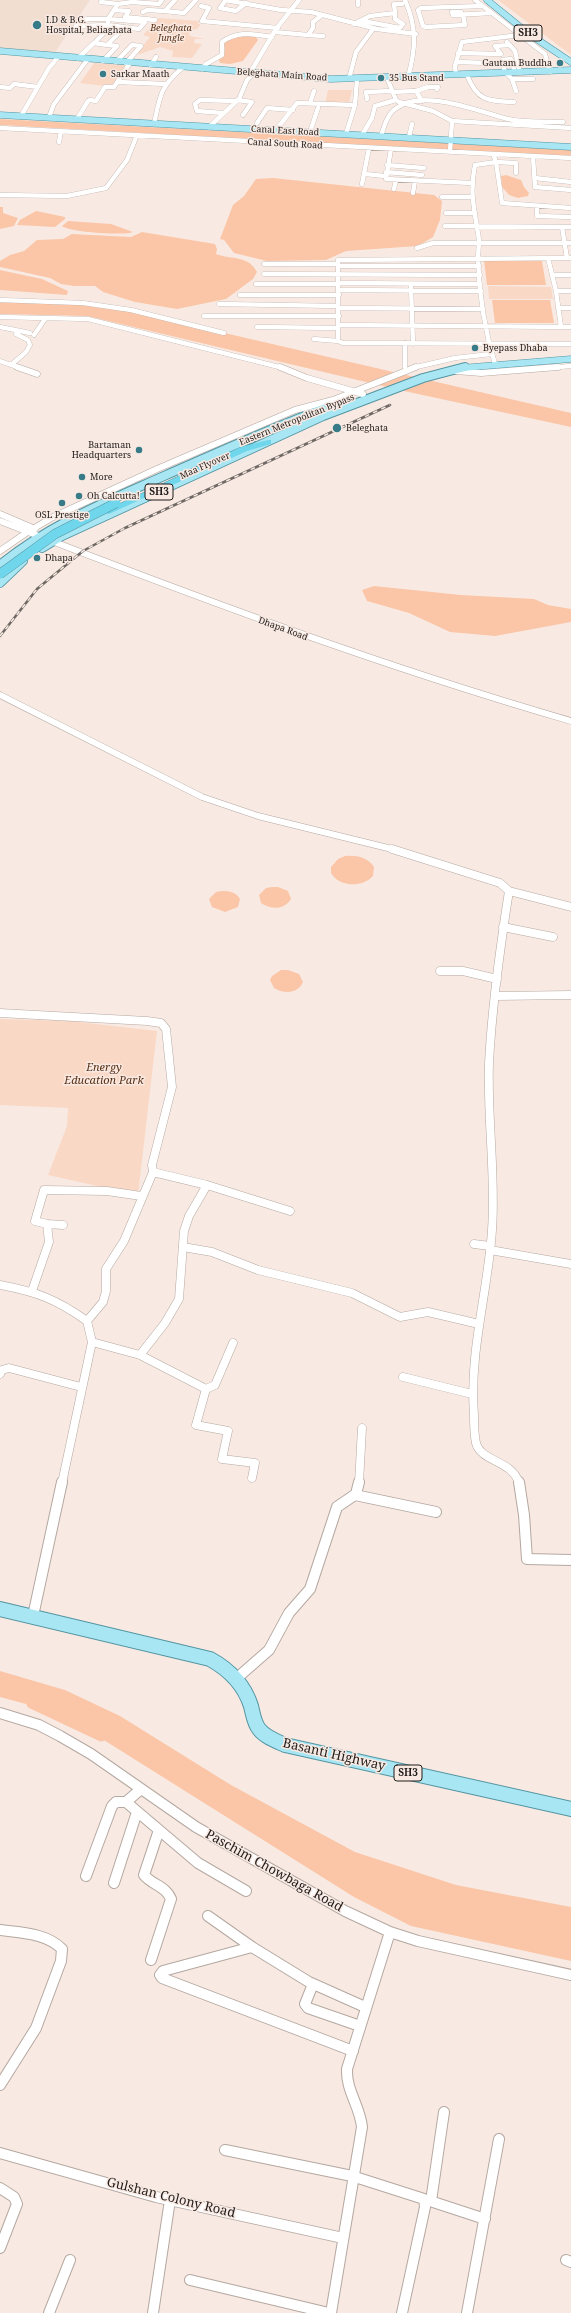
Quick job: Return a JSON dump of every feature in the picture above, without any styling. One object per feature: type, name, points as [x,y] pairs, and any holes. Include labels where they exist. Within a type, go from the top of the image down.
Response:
[{"type":"highway","name":"Maa Flyover","points":[[0,574],[22,555],[54,533],[230,452],[259,435]]},
{"type":"highway","name":"Maa Flyover","points":[[0,578],[26,556],[54,537],[119,503],[244,449],[268,442]]},
{"type":"main road","name":"SH3","points":[[487,0],[529,34],[571,62]]},
{"type":"main road","name":"SH3","points":[[496,0],[571,57]]},
{"type":"main road","name":"Beleghata Main Road","points":[[0,51],[182,68],[349,79],[550,72],[569,69]]},
{"type":"main road","name":"Canal East Road","points":[[0,115],[571,146]]},
{"type":"main road","name":"SH3","points":[[378,392],[454,363],[494,359],[571,355]]},
{"type":"main road","name":"SH3","points":[[432,372],[494,359],[571,359]]},
{"type":"main road","name":"Eastern Metropolitan Bypass","points":[[0,566],[41,534],[76,514],[259,435],[363,394],[378,392]]},
{"type":"main road","name":"Eastern Metropolitan Bypass","points":[[50,542],[378,392]]},
{"type":"main road","name":"SH3","points":[[0,582],[21,562],[50,542]]},
{"type":"main road","name":"Basanti Highway","points":[[0,1609],[204,1656],[226,1668],[237,1678],[245,1690],[252,1716],[262,1734],[285,1745],[571,1809]]},
{"type":"street","points":[[165,11],[175,0]]},
{"type":"street","points":[[143,12],[154,10],[184,13],[196,0]]},
{"type":"street","points":[[207,0],[201,6],[208,8],[202,21],[278,28]]},
{"type":"street","points":[[246,3],[236,11],[220,8],[225,0],[246,3],[293,10],[322,15],[373,29],[416,34]]},
{"type":"street","points":[[209,127],[236,101],[275,32],[299,0]]},
{"type":"street","points":[[101,2],[118,4],[134,1],[161,2]]},
{"type":"street","points":[[154,10],[161,2]]},
{"type":"street","points":[[405,3],[416,34],[417,45],[408,77]]},
{"type":"street","points":[[478,3],[421,8],[418,10],[423,26],[426,27],[465,25],[463,14],[492,13]]},
{"type":"street","points":[[478,3],[486,14]]},
{"type":"street","points":[[363,21],[400,28],[403,24],[395,19],[396,10],[394,4],[478,3],[545,54],[550,72]]},
{"type":"street","points":[[108,25],[108,19],[118,4]]},
{"type":"street","points":[[114,10],[128,11],[125,17],[147,21]]},
{"type":"street","points":[[353,24],[363,21],[370,16],[395,13]]},
{"type":"street","points":[[308,35],[313,28],[313,22],[322,15]]},
{"type":"street","points":[[147,21],[139,29],[108,25],[98,27],[76,26],[81,21],[91,17],[147,21],[155,20]]},
{"type":"street","points":[[78,58],[105,32],[95,30],[98,27]]},
{"type":"street","points":[[107,44],[124,27]]},
{"type":"street","points":[[349,79],[353,59],[358,45],[373,29]]},
{"type":"street","points":[[275,32],[323,36]]},
{"type":"street","points":[[202,69],[206,64],[222,55],[222,42],[229,36],[247,34],[272,37]]},
{"type":"street","points":[[456,75],[456,62],[462,42],[520,35]]},
{"type":"street","points":[[502,37],[510,45],[517,56],[518,73]]},
{"type":"street","points":[[94,43],[117,46],[102,61]]},
{"type":"street","points":[[77,119],[89,101],[96,101],[105,87],[114,87],[128,63],[141,46],[132,44],[116,62]]},
{"type":"street","points":[[458,53],[501,54],[495,46],[510,45]]},
{"type":"street","points":[[20,116],[48,68],[59,56]]},
{"type":"street","points":[[151,65],[156,57]]},
{"type":"street","points":[[516,91],[512,79],[506,73],[502,60],[511,59],[518,73]]},
{"type":"street","points":[[49,117],[54,104],[88,60]]},
{"type":"street","points":[[456,62],[489,63]]},
{"type":"street","points":[[154,124],[160,95],[166,84],[182,68]]},
{"type":"street","points":[[467,75],[472,90],[481,97],[500,103],[514,102]]},
{"type":"street","points":[[387,78],[396,100],[403,104],[436,111],[445,115],[452,121]]},
{"type":"street","points":[[346,134],[355,105],[357,79]]},
{"type":"street","points":[[512,79],[533,80]]},
{"type":"street","points":[[118,82],[166,84]]},
{"type":"street","points":[[0,87],[10,88],[14,84],[38,87]]},
{"type":"street","points":[[367,98],[366,92],[416,91],[428,87],[438,87],[437,89]]},
{"type":"street","points":[[310,103],[314,91]]},
{"type":"street","points":[[416,91],[422,102]]},
{"type":"street","points":[[223,113],[197,111],[195,104],[200,100],[252,102],[242,116]]},
{"type":"street","points":[[362,135],[372,118],[375,106],[396,100]]},
{"type":"street","points":[[381,136],[395,109],[403,104],[439,100],[470,110],[498,109],[507,118],[563,122]]},
{"type":"street","points":[[276,130],[297,103],[355,105]]},
{"type":"street","points":[[257,122],[267,108],[293,110]]},
{"type":"street","points":[[310,132],[318,108]]},
{"type":"street","points":[[174,125],[175,118]]},
{"type":"street","points":[[506,124],[507,118]]},
{"type":"street","points":[[452,121],[464,119],[506,124],[571,128]]},
{"type":"street","points":[[450,151],[452,121]]},
{"type":"street","points":[[409,137],[412,124]]},
{"type":"street","name":"Canal South Road","points":[[0,128],[571,158]]},
{"type":"street","points":[[59,142],[61,131]]},
{"type":"street","points":[[0,195],[72,195],[106,188],[127,160],[138,135]]},
{"type":"street","points":[[362,184],[369,148]]},
{"type":"street","points":[[391,149],[387,165],[386,179],[471,183]]},
{"type":"street","points":[[0,551],[32,528],[131,481],[294,410],[314,407],[354,392],[396,373],[426,364],[460,356],[494,359],[489,344],[480,284],[478,258],[479,242],[471,183],[476,164],[470,153]]},
{"type":"street","points":[[493,154],[496,162],[501,202],[571,208]]},
{"type":"street","points":[[533,157],[535,187],[571,190]]},
{"type":"street","points":[[476,164],[496,162],[516,163],[516,173]]},
{"type":"street","points":[[387,165],[424,168]]},
{"type":"street","points":[[364,174],[422,175]]},
{"type":"street","points":[[535,178],[571,182]]},
{"type":"street","points":[[394,189],[396,180]]},
{"type":"street","points":[[413,193],[415,181]]},
{"type":"street","points":[[442,197],[472,197]]},
{"type":"street","points":[[537,206],[537,216],[571,217]]},
{"type":"street","points":[[446,213],[475,213]]},
{"type":"street","points":[[445,226],[571,227]]},
{"type":"street","points":[[338,340],[338,259],[569,258],[564,243],[562,227]]},
{"type":"street","points":[[417,248],[433,243],[571,243]]},
{"type":"street","points":[[409,258],[413,344]]},
{"type":"street","points":[[548,258],[556,291],[561,327]]},
{"type":"street","points":[[264,264],[479,266]]},
{"type":"street","points":[[284,334],[288,264]]},
{"type":"street","points":[[264,274],[480,275]]},
{"type":"street","points":[[552,275],[571,275]]},
{"type":"street","points":[[256,284],[480,284]]},
{"type":"street","points":[[240,294],[286,295],[411,291],[481,291]]},
{"type":"street","points":[[556,291],[571,291]]},
{"type":"street","points":[[0,300],[90,304],[131,310],[224,333]]},
{"type":"street","points":[[219,304],[483,309]]},
{"type":"street","points":[[558,308],[571,308]]},
{"type":"street","points":[[204,316],[338,316]]},
{"type":"street","points":[[0,317],[88,319],[278,366],[307,378],[363,394]]},
{"type":"street","points":[[0,327],[7,318]]},
{"type":"street","points":[[30,330],[31,318]]},
{"type":"street","points":[[0,327],[30,330],[45,319]]},
{"type":"street","points":[[257,327],[571,327]]},
{"type":"street","points":[[16,334],[25,338],[30,344]]},
{"type":"street","points":[[314,339],[338,340],[343,343],[571,344]]},
{"type":"street","points":[[2,362],[30,344]]},
{"type":"street","points":[[11,365],[26,352],[30,344]]},
{"type":"street","points":[[405,344],[405,367]]},
{"type":"street","points":[[2,362],[37,374]]},
{"type":"street","points":[[447,370],[480,373],[571,366]]},
{"type":"street","points":[[0,514],[32,528],[41,534]]},
{"type":"street","name":"Dhapa Road","points":[[0,521],[26,531],[41,534],[50,542],[308,638],[447,685],[571,721]]},
{"type":"street","points":[[0,695],[202,797],[258,816],[355,839],[454,866],[500,883],[509,891],[571,907]]},
{"type":"street","points":[[509,891],[503,927],[489,1064],[493,1179],[490,1248],[478,1324],[472,1394],[478,1449],[480,1452],[499,1461],[517,1476],[521,1496],[527,1559],[571,1560]]},
{"type":"street","points":[[503,927],[553,937]]},
{"type":"street","points":[[440,971],[463,971],[497,979]]},
{"type":"street","points":[[496,996],[571,995]]},
{"type":"street","points":[[0,1013],[147,1021],[161,1024],[166,1028],[172,1087],[152,1165],[153,1172],[141,1196],[124,1241],[106,1269],[106,1291],[103,1302],[87,1321]]},
{"type":"street","points":[[153,1172],[207,1185],[290,1211]]},
{"type":"street","points":[[140,1355],[165,1323],[179,1299],[184,1231],[189,1216],[207,1185]]},
{"type":"street","points":[[63,1225],[35,1222],[44,1190],[106,1191],[141,1196]]},
{"type":"street","points":[[32,1291],[49,1242],[47,1224]]},
{"type":"street","points":[[474,1244],[571,1264]]},
{"type":"street","points":[[183,1248],[212,1252],[258,1270],[352,1293],[400,1317],[428,1312],[478,1324]]},
{"type":"street","points":[[0,1285],[32,1291],[61,1302],[87,1321],[92,1342],[33,1616]]},
{"type":"street","points":[[92,1342],[140,1355],[206,1389]]},
{"type":"street","points":[[206,1389],[215,1385],[233,1343]]},
{"type":"street","points":[[0,1364],[9,1368],[81,1388]]},
{"type":"street","points":[[0,1374],[2,1370],[9,1368]]},
{"type":"street","points":[[403,1377],[472,1394]]},
{"type":"street","points":[[206,1389],[196,1425],[228,1431],[222,1459],[255,1463],[252,1478]]},
{"type":"street","points":[[356,1495],[362,1428]]},
{"type":"street","points":[[237,1678],[269,1650],[289,1613],[310,1589],[341,1502],[356,1495],[436,1512]]},
{"type":"street","name":"Paschim Chowbaga Road","points":[[0,1713],[40,1725],[60,1736],[141,1789],[196,1828],[345,1912],[390,1932],[418,1941],[571,1975]]},
{"type":"street","points":[[86,1876],[112,1806],[116,1802],[126,1802],[141,1789]]},
{"type":"street","points":[[126,1802],[213,1874],[246,1891]]},
{"type":"street","points":[[114,1883],[137,1812]]},
{"type":"street","points":[[151,1960],[171,1899],[170,1893],[166,1889],[150,1882],[144,1875],[159,1830]]},
{"type":"street","points":[[208,1916],[252,1947],[313,1984],[365,2006]]},
{"type":"street","points":[[0,1930],[57,1942],[62,1949],[61,1961],[40,2017],[0,2085]]},
{"type":"street","points":[[190,2280],[330,2313],[352,2176],[362,2127],[362,2119],[346,2082],[365,2006],[390,1932]]},
{"type":"street","points":[[252,1947],[163,1971],[160,1975],[162,1978],[353,2051]]},
{"type":"street","points":[[313,1984],[305,2004],[308,2008],[360,2026]]},
{"type":"street","points":[[402,2313],[427,2200],[444,2112]]},
{"type":"street","points":[[467,2313],[499,2139]]},
{"type":"street","points":[[225,2150],[352,2176],[485,2219]]},
{"type":"street","name":"Gulshan Colony Road","points":[[0,2153],[170,2200],[343,2238]]},
{"type":"street","points":[[0,2188],[14,2197],[17,2204],[0,2248]]},
{"type":"street","points":[[153,2313],[170,2200]]},
{"type":"street","points":[[49,2313],[70,2260]]},
{"type":"shaded area","name":"I.D & B.G. Hospital, Beliaghata","points":[[0,0],[90,0],[54,54],[0,49]]},
{"type":"shaded area","points":[[235,36],[255,36],[258,40],[243,61],[230,64],[220,63],[219,60],[225,50],[223,43]]},
{"type":"shaded area","points":[[0,119],[571,150],[571,157],[0,125]]},
{"type":"shaded area","points":[[506,175],[521,180],[529,193],[528,196],[518,198],[509,195],[502,187],[501,176]]},
{"type":"shaded area","points":[[273,178],[434,195],[442,201],[440,220],[433,237],[418,246],[346,251],[326,260],[267,261],[234,253],[224,240],[220,239],[233,205],[244,196],[256,179]]},
{"type":"shaded area","points":[[0,207],[3,207],[3,213],[18,218],[14,226],[0,229]]},
{"type":"shaded area","points":[[36,211],[65,217],[65,219],[55,227],[17,225],[20,220]]},
{"type":"shaded area","points":[[68,221],[111,224],[133,232],[119,234],[85,232],[62,226]]},
{"type":"shaded area","points":[[142,232],[215,244],[217,249],[216,254],[244,260],[257,272],[253,279],[226,299],[177,309],[135,302],[103,292],[95,286],[74,286],[61,284],[50,278],[0,267],[0,261],[10,255],[24,251],[37,240],[63,239],[72,234],[131,237]]},
{"type":"shaded area","points":[[484,260],[542,261],[546,285],[487,285]]},
{"type":"shaded area","points":[[0,270],[42,279],[68,291],[67,295],[0,290]]},
{"type":"shaded area","points":[[492,300],[550,300],[554,323],[495,323]]},
{"type":"shaded area","points":[[0,301],[77,303],[125,310],[571,413],[571,427],[404,391],[87,316],[0,314]]},
{"type":"shaded area","points":[[374,586],[461,595],[534,599],[548,605],[571,609],[571,622],[495,636],[450,632],[409,613],[367,601],[362,590]]},
{"type":"shaded area","points":[[345,856],[357,856],[368,861],[374,867],[373,876],[363,883],[357,884],[339,881],[331,873],[331,867],[338,859]]},
{"type":"shaded area","points":[[278,887],[288,891],[291,899],[288,903],[281,907],[273,908],[261,903],[259,895],[266,888]]},
{"type":"shaded area","points":[[222,891],[235,893],[237,895],[240,899],[238,907],[225,912],[212,907],[209,899],[216,892]]},
{"type":"shaded area","points":[[281,970],[288,970],[299,974],[303,982],[301,986],[290,992],[274,988],[270,980],[272,976]]},
{"type":"shaded area","points":[[0,1671],[65,1690],[120,1716],[231,1785],[355,1852],[456,1885],[571,1907],[571,1961],[411,1926],[354,1897],[91,1732],[52,1711],[0,1697]]},
{"type":"green space","points":[[498,0],[571,0],[571,55]]},
{"type":"green space","name":"Beleghata Jungle","points":[[159,18],[199,21],[198,24],[201,24],[197,29],[189,33],[190,36],[205,39],[195,39],[194,43],[202,44],[192,58],[172,57],[173,51],[160,47],[140,54],[137,53],[150,37],[143,35]]},
{"type":"green space","name":"Sarkar Maath","points":[[94,63],[126,65],[113,87],[80,83]]},
{"type":"green space","points":[[328,90],[352,90],[349,103],[325,104]]},
{"type":"green space","points":[[488,286],[551,287],[553,299],[489,299]]},
{"type":"green space","name":"Energy Education Park","points":[[0,1019],[70,1021],[157,1031],[138,1195],[48,1175],[67,1126],[68,1108],[0,1105]]},
{"type":"waterway","points":[[31,1704],[101,1737]]},
{"type":"railway","points":[[0,636],[37,589],[83,551],[125,528],[390,405]]},
{"type":"place","name":"I.D & B.G. Hospital, Beliaghata","points":[[37,25]]},
{"type":"place","name":"Gautam Buddha","points":[[560,63]]},
{"type":"place","name":"Sarkar Maath","points":[[103,74]]},
{"type":"place","name":"35 Bus Stand","points":[[381,78]]},
{"type":"place","name":"Byepass Dhaba","points":[[475,348]]},
{"type":"place","name":"Beleghata","points":[[337,428]]},
{"type":"place","name":"Bartaman Headquarters","points":[[139,450]]},
{"type":"place","name":"More","points":[[82,477]]},
{"type":"place","name":"Oh Calcutta!","points":[[79,496]]},
{"type":"place","name":"OSL Prestige","points":[[62,503]]},
{"type":"place","name":"Dhapa","points":[[37,558]]}]
